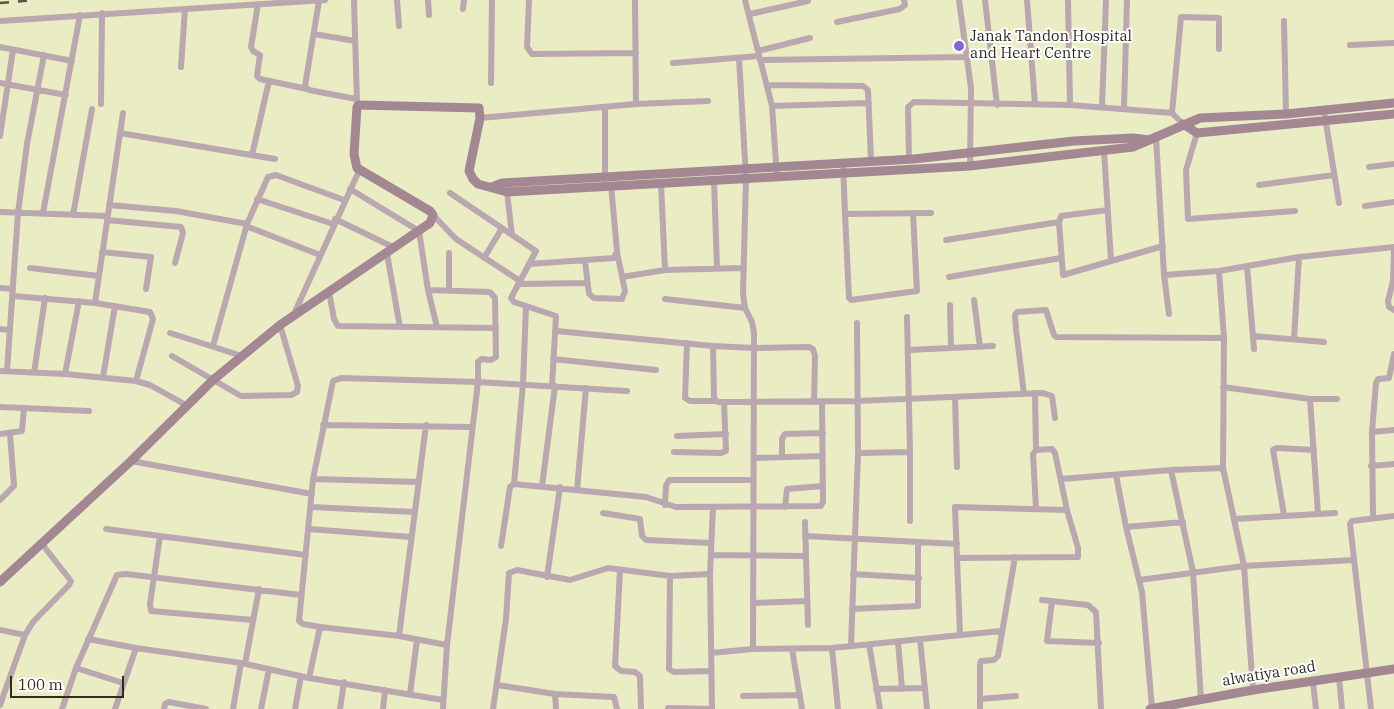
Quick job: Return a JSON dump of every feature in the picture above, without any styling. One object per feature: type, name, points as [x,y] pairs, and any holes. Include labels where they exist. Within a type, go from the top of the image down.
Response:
[{"type":"street","points":[[0,22],[102,13],[322,0],[305,82],[306,89]]},
{"type":"street","points":[[294,314],[344,200],[359,171],[354,154],[357,102],[354,0]]},
{"type":"street","points":[[397,0],[399,26]]},
{"type":"street","points":[[428,0],[428,15]]},
{"type":"street","points":[[463,9],[464,0]]},
{"type":"street","points":[[491,83],[492,0]]},
{"type":"street","points":[[529,0],[528,47],[532,54],[636,53]]},
{"type":"street","points":[[635,0],[636,104]]},
{"type":"street","points":[[745,0],[772,106],[777,177]]},
{"type":"street","points":[[837,22],[900,9],[905,5],[904,0]]},
{"type":"street","points":[[959,0],[968,57],[971,104],[970,166]]},
{"type":"street","points":[[985,0],[997,105]]},
{"type":"street","points":[[1027,0],[1035,104]]},
{"type":"street","points":[[1068,0],[1070,105]]},
{"type":"street","points":[[1102,107],[1106,0]]},
{"type":"street","points":[[1124,108],[1128,0]]},
{"type":"street","points":[[750,14],[808,2]]},
{"type":"street","points":[[258,4],[251,47],[253,52],[260,55],[256,76],[269,81],[357,102],[477,108],[480,110],[480,118],[469,171],[474,182],[507,192],[607,182],[745,173],[777,177],[970,166],[1133,146],[1200,118],[1286,114],[1394,103]]},
{"type":"street","points":[[181,67],[185,9]]},
{"type":"street","points":[[102,13],[102,104]]},
{"type":"street","points":[[43,214],[80,15]]},
{"type":"street","points":[[1172,113],[1181,17],[1219,18],[1219,50]]},
{"type":"street","points":[[1284,21],[1286,114]]},
{"type":"street","points":[[314,34],[355,41]]},
{"type":"street","points":[[759,56],[810,38]]},
{"type":"street","points":[[1350,45],[1394,43]]},
{"type":"street","points":[[0,47],[72,61]]},
{"type":"street","points":[[0,136],[13,50]]},
{"type":"street","points":[[44,55],[27,144],[18,213],[13,292],[3,371],[103,377],[136,382],[150,385],[186,405]]},
{"type":"street","points":[[674,64],[759,56],[968,57]]},
{"type":"street","points":[[739,58],[745,173],[743,293],[745,308],[753,327],[754,348],[753,650]]},
{"type":"street","points":[[252,155],[269,81]]},
{"type":"street","points":[[0,83],[66,95]]},
{"type":"street","points":[[767,85],[856,84],[863,86],[868,90],[871,161]]},
{"type":"street","points":[[480,118],[605,106],[708,101]]},
{"type":"street","points":[[909,159],[908,105],[914,102],[1070,105],[1172,113],[1182,124],[1197,133],[1394,114]]},
{"type":"street","points":[[772,106],[869,103]]},
{"type":"street","points":[[585,261],[587,283],[591,296],[622,299],[625,295],[607,182],[605,106]]},
{"type":"street","points":[[73,214],[92,110]]},
{"type":"street","points":[[1324,111],[1339,202]]},
{"type":"street","points":[[95,303],[123,112]]},
{"type":"street","points":[[120,133],[275,159]]},
{"type":"street","points":[[1197,133],[1186,170],[1188,219],[1295,211]]},
{"type":"street","points":[[492,187],[502,182],[661,184],[714,180],[777,166],[909,159],[1074,141],[1153,138]]},
{"type":"street","points":[[1153,138],[1164,276],[1169,314]]},
{"type":"street","points":[[1104,151],[1111,261]]},
{"type":"street","points":[[843,163],[849,298],[851,300],[918,291],[913,214]]},
{"type":"street","points":[[1369,167],[1394,164]]},
{"type":"street","points":[[359,171],[402,194],[432,215],[447,232],[519,282],[587,283]]},
{"type":"street","points":[[213,346],[247,225],[268,177],[276,174],[344,200]]},
{"type":"street","points":[[1258,185],[1334,174]]},
{"type":"street","points":[[714,180],[717,268]]},
{"type":"street","points":[[661,184],[665,270]]},
{"type":"street","points":[[350,189],[419,231],[428,290],[437,327]]},
{"type":"street","points":[[507,192],[512,235]]},
{"type":"street","points":[[450,193],[535,249],[535,254],[512,298],[514,302],[555,315],[557,319],[553,359],[553,386],[542,486]]},
{"type":"street","points":[[257,199],[334,222],[391,251]]},
{"type":"street","points":[[1365,206],[1394,202]]},
{"type":"street","points":[[110,205],[176,211],[247,225],[320,255]]},
{"type":"street","points":[[1108,210],[1063,216],[1059,222],[1060,258],[1064,275],[1163,246]]},
{"type":"street","points":[[0,212],[73,214],[181,227],[182,233],[175,263]]},
{"type":"street","points":[[845,214],[931,213]]},
{"type":"street","points":[[0,582],[131,461],[213,380],[294,314],[391,251],[430,223],[432,215]]},
{"type":"street","points":[[946,240],[1059,222]]},
{"type":"street","points":[[484,258],[502,228]]},
{"type":"street","points":[[1164,276],[1220,271],[1298,257],[1394,247]]},
{"type":"street","points":[[1394,250],[1393,281],[1388,301],[1389,307],[1394,310]]},
{"type":"street","points":[[391,251],[400,327]]},
{"type":"street","points":[[529,264],[614,258],[617,251]]},
{"type":"street","points":[[102,252],[151,257],[146,289]]},
{"type":"street","points":[[449,253],[449,290]]},
{"type":"street","points":[[1294,339],[1298,257]]},
{"type":"street","points":[[948,277],[1060,258]]},
{"type":"street","points":[[1247,266],[1254,349]]},
{"type":"street","points":[[30,268],[99,276]]},
{"type":"street","points":[[622,277],[665,270],[744,268]]},
{"type":"street","points":[[1220,271],[1224,338],[1223,468],[1244,566],[1253,690]]},
{"type":"street","points":[[0,288],[45,298],[95,303],[150,312],[154,316],[136,382]]},
{"type":"street","points":[[428,290],[493,293],[496,328],[496,357],[491,360],[479,361],[447,645],[442,709]]},
{"type":"street","points":[[329,292],[334,319],[338,326],[496,328]]},
{"type":"street","points":[[34,372],[45,298]]},
{"type":"street","points":[[665,299],[745,308]]},
{"type":"street","points":[[974,300],[980,347]]},
{"type":"street","points":[[65,374],[79,301]]},
{"type":"street","points":[[950,305],[951,348]]},
{"type":"street","points":[[103,377],[115,306]]},
{"type":"street","points":[[501,546],[510,487],[514,484],[523,384],[526,306]]},
{"type":"street","points":[[1024,394],[1016,328],[1015,314],[1018,312],[1046,310],[1056,337],[1224,338]]},
{"type":"street","points":[[907,317],[910,398],[910,521]]},
{"type":"street","points":[[851,646],[858,453],[857,323]]},
{"type":"street","points":[[172,356],[241,396],[295,394],[298,386],[280,325]]},
{"type":"street","points":[[0,329],[9,330]]},
{"type":"street","points":[[556,331],[713,346],[813,349],[815,356],[814,402]]},
{"type":"street","points":[[170,333],[242,356]]},
{"type":"street","points":[[1253,336],[1324,342]]},
{"type":"street","points":[[687,343],[685,398],[690,400],[724,403],[857,402],[1035,393],[1052,396],[1055,418]]},
{"type":"street","points":[[713,346],[714,401]]},
{"type":"street","points":[[908,350],[993,346]]},
{"type":"street","points":[[1372,518],[1372,432],[1377,380],[1389,378],[1394,354]]},
{"type":"street","points":[[553,359],[656,370]]},
{"type":"street","points":[[447,645],[399,636],[320,628],[300,623],[301,595],[313,479],[331,384],[336,379],[478,382],[627,390]]},
{"type":"street","points":[[1223,387],[1310,399],[1336,399]]},
{"type":"street","points":[[577,490],[586,388]]},
{"type":"street","points":[[1035,393],[1036,450],[1033,454],[1036,508]]},
{"type":"street","points":[[956,396],[957,467]]},
{"type":"street","points":[[1310,399],[1318,514]]},
{"type":"street","points":[[514,484],[560,487],[646,497],[665,505],[676,507],[821,506],[823,486],[822,402]]},
{"type":"street","points":[[674,452],[724,452],[727,449],[724,403]]},
{"type":"street","points":[[0,407],[89,411]]},
{"type":"street","points":[[0,434],[22,431],[24,408]]},
{"type":"street","points":[[323,425],[471,427]]},
{"type":"street","points":[[399,636],[426,425]]},
{"type":"street","points":[[1372,432],[1394,430]]},
{"type":"street","points":[[782,457],[782,439],[785,434],[823,433]]},
{"type":"street","points":[[0,500],[14,486],[10,434]]},
{"type":"street","points":[[677,436],[726,434]]},
{"type":"street","points":[[1284,515],[1273,450],[1276,448],[1314,450]]},
{"type":"street","points":[[957,558],[1078,556],[1078,548],[1067,510],[1054,450],[1036,450]]},
{"type":"street","points":[[858,453],[910,452]]},
{"type":"street","points":[[754,458],[823,456]]},
{"type":"street","points":[[131,461],[312,494]]},
{"type":"street","points":[[1371,466],[1394,464]]},
{"type":"street","points":[[1061,479],[1171,470],[1223,468]]},
{"type":"street","points":[[1171,470],[1194,572],[1200,700]]},
{"type":"street","points":[[1116,475],[1126,527],[1140,580],[1151,709]]},
{"type":"street","points":[[313,479],[418,482]]},
{"type":"street","points":[[665,505],[666,486],[669,480],[754,480]]},
{"type":"street","points":[[785,507],[787,489],[823,486]]},
{"type":"street","points":[[547,576],[560,487]]},
{"type":"street","points":[[960,635],[954,509],[957,506],[1067,510]]},
{"type":"street","points":[[311,507],[414,512]]},
{"type":"street","points":[[668,708],[712,709],[710,574],[713,507]]},
{"type":"street","points":[[603,513],[640,519],[642,536],[646,540],[711,543]]},
{"type":"street","points":[[1234,519],[1335,513]]},
{"type":"street","points":[[1371,709],[1350,522],[1394,516]]},
{"type":"street","points":[[805,522],[808,625]]},
{"type":"street","points":[[1126,527],[1183,522]]},
{"type":"street","points":[[106,529],[306,555]]},
{"type":"street","points":[[308,529],[411,537]]},
{"type":"street","points":[[160,536],[150,608],[154,612],[253,620]]},
{"type":"street","points":[[805,536],[957,544]]},
{"type":"street","points":[[852,609],[918,606],[918,543]]},
{"type":"street","points":[[0,705],[3,681],[25,635],[33,622],[69,585],[71,580],[42,544]]},
{"type":"street","points":[[711,555],[806,556]]},
{"type":"street","points":[[980,709],[980,662],[996,658],[1015,557]]},
{"type":"street","points":[[1140,580],[1244,566],[1354,560]]},
{"type":"street","points":[[493,709],[506,619],[509,572],[517,570],[570,580],[603,569],[670,576],[710,574]]},
{"type":"street","points":[[620,570],[615,666],[620,671],[635,672],[640,676],[641,709]]},
{"type":"street","points":[[62,709],[76,668],[117,575],[126,574],[301,595]]},
{"type":"street","points":[[853,574],[919,578]]},
{"type":"street","points":[[670,576],[668,669],[674,672],[711,671]]},
{"type":"street","points":[[233,709],[258,589]]},
{"type":"street","points":[[1042,600],[1093,607],[1096,612],[1102,709]]},
{"type":"street","points":[[754,603],[808,601]]},
{"type":"street","points":[[1052,601],[1047,641],[1099,643]]},
{"type":"street","points":[[295,709],[320,628]]},
{"type":"street","points":[[0,630],[25,635]]},
{"type":"street","points":[[710,653],[832,648],[1001,631]]},
{"type":"street","points":[[88,639],[243,664],[305,677],[444,700]]},
{"type":"street","points":[[920,639],[928,709]]},
{"type":"street","points":[[410,694],[417,640]]},
{"type":"street","points":[[898,641],[902,689]]},
{"type":"street","points":[[869,644],[880,709]]},
{"type":"street","points":[[115,709],[136,648]]},
{"type":"street","points":[[832,648],[838,709]]},
{"type":"street","points":[[792,649],[802,709]]},
{"type":"street","points":[[76,668],[123,683]]},
{"type":"street","points":[[261,709],[269,669]]},
{"type":"street","name":"alwatiya road","points":[[1151,709],[1253,690],[1394,669]]},
{"type":"street","points":[[1339,677],[1342,709]]},
{"type":"street","points":[[340,709],[344,682]]},
{"type":"street","points":[[1313,682],[1316,709]]},
{"type":"street","points":[[497,685],[555,694],[614,697],[617,709]]},
{"type":"street","points":[[876,689],[925,688]]},
{"type":"street","points":[[383,709],[385,690]]},
{"type":"street","points":[[555,694],[556,709]]},
{"type":"street","points":[[743,696],[800,695]]},
{"type":"street","points":[[980,699],[1016,696]]},
{"type":"street","points":[[164,709],[165,704],[169,702],[206,709]]},
{"type":"railway","points":[[0,3],[35,0]]},
{"type":"place","name":"Janak Tandon Hospital and Heart Centre","points":[[959,46]]}]
